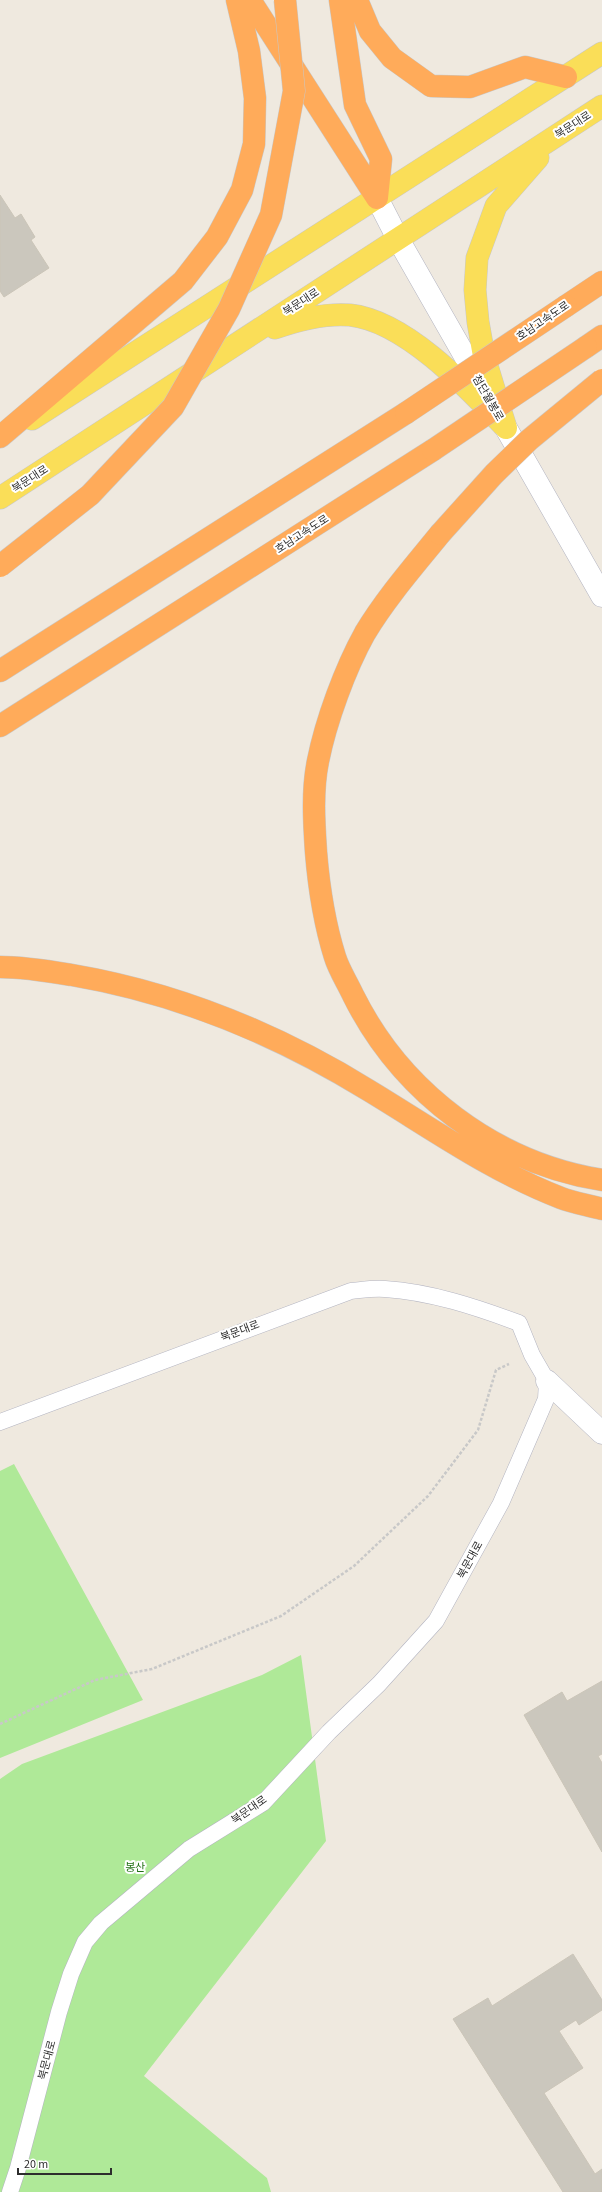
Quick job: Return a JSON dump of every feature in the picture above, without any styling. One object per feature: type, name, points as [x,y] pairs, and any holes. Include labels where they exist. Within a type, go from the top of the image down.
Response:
[{"type":"highway","points":[[0,438],[183,280],[217,237],[242,190],[254,144],[255,98],[250,51],[237,0]]},
{"type":"highway","points":[[250,0],[376,198]]},
{"type":"highway","points":[[0,566],[90,495],[173,407],[229,309],[271,215],[294,91],[285,0]]},
{"type":"highway","points":[[340,0],[355,105],[381,159],[376,198]]},
{"type":"highway","points":[[356,0],[370,30],[392,58],[431,86],[470,87],[525,67],[566,77]]},
{"type":"highway","name":"호남고속도로","points":[[0,671],[406,413],[602,282]]},
{"type":"highway","name":"호남고속도로","points":[[0,726],[434,450],[594,342]]},
{"type":"highway","points":[[602,380],[519,450],[494,474],[440,534],[390,597],[365,634],[334,704],[317,769],[314,819],[319,893],[336,959],[364,1018],[403,1072],[445,1110],[490,1141],[527,1160],[573,1176],[602,1180]]},
{"type":"highway","points":[[0,967],[24,967],[107,981],[191,1004],[277,1040],[368,1089],[437,1134],[498,1169],[561,1198],[602,1209]]},
{"type":"main road","points":[[0,438],[602,53]]},
{"type":"main road","name":"북문대로","points":[[0,498],[602,106]]},
{"type":"main road","points":[[506,428],[484,356],[478,322],[475,290],[477,258],[496,206],[530,165],[570,127]]},
{"type":"main road","points":[[229,349],[275,328],[301,319],[328,315],[351,315],[372,321],[395,331],[438,362],[454,375],[506,428]]},
{"type":"street","name":"첨단월봉로","points":[[376,198],[602,596]]},
{"type":"street","points":[[547,1381],[602,1433]]},
{"type":"lane","name":"북문대로","points":[[0,1422],[351,1290],[384,1289],[415,1293],[487,1311],[519,1323],[532,1354],[547,1381],[546,1399],[501,1503],[436,1621],[379,1684],[329,1732],[263,1803],[189,1849],[101,1923],[85,1942],[71,1974],[59,2012],[18,2168],[10,2192]]},
{"type":"path","points":[[0,1724],[27,1709],[95,1680],[152,1669],[281,1616],[354,1566],[428,1496],[478,1430],[496,1370],[532,1354]]},
{"type":"green space","points":[[14,1464],[143,1700],[0,1758],[0,1471]]},
{"type":"green space","name":"봉산","points":[[301,1655],[326,1841],[144,2076],[267,2178],[271,2192],[0,2192],[0,1779],[22,1764],[262,1675]]},
{"type":"building","points":[[0,195],[15,218],[21,214],[35,237],[31,240],[49,268],[4,297],[0,291]]},
{"type":"building","points":[[602,1681],[602,1754],[598,1756],[602,1763],[602,1852],[524,1715],[562,1692],[567,1701]]},
{"type":"building","points":[[573,1954],[602,2000],[602,2010],[579,2025],[576,2020],[559,2031],[583,2068],[544,2093],[595,2174],[602,2169],[602,2192],[563,2192],[453,2019],[488,1998],[492,2006]]}]
